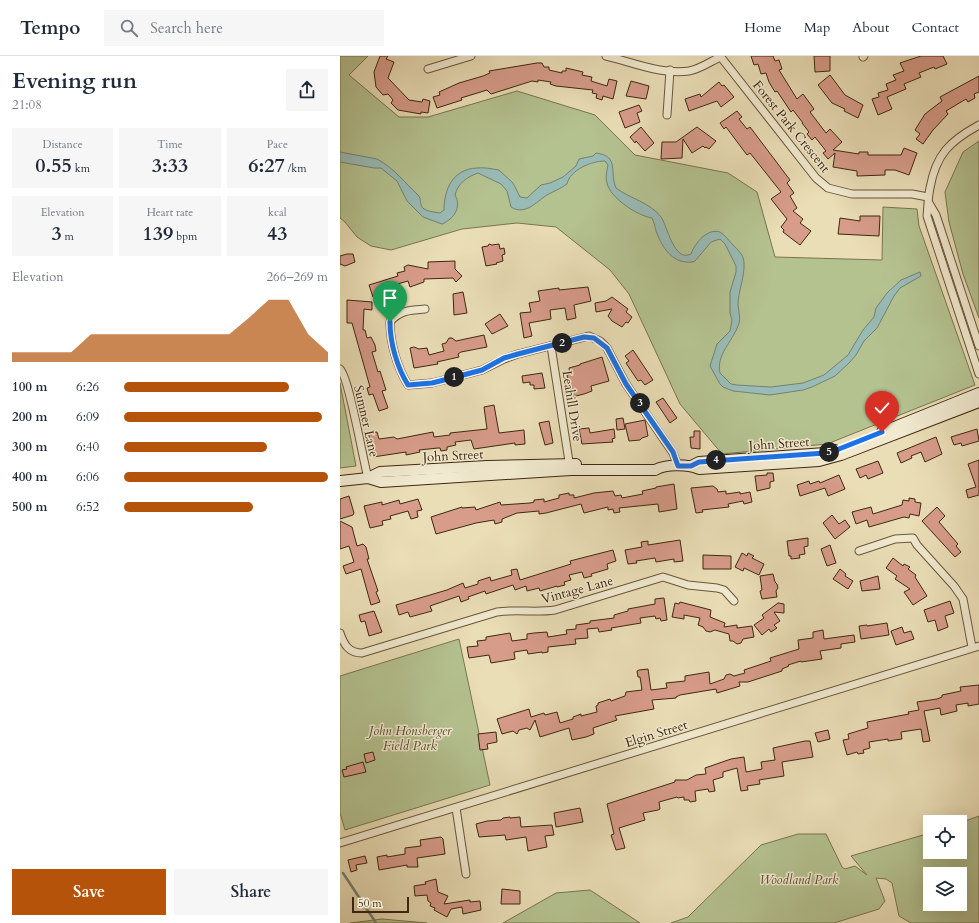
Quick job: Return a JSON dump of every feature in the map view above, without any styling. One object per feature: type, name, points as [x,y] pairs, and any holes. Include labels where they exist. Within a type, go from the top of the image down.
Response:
[{"type":"main road","name":"John Street","points":[[340,481],[368,478],[381,482],[570,467],[655,470],[661,467],[691,466],[699,462],[825,453],[839,449],[979,393]]},
{"type":"main road","name":"John Street","points":[[691,466],[699,470],[819,461],[840,455],[979,402]]},
{"type":"street","points":[[428,69],[471,56]]},
{"type":"street","points":[[606,56],[659,70],[689,71],[697,69],[720,56]]},
{"type":"street","name":"Forest Park Crescent","points":[[720,56],[816,178],[828,188],[852,194],[912,194],[928,200]]},
{"type":"street","points":[[667,115],[670,70]]},
{"type":"street","points":[[979,125],[953,141],[937,163],[933,172],[927,216],[979,374]]},
{"type":"street","points":[[928,200],[936,215],[979,346]]},
{"type":"street","points":[[425,309],[409,310],[398,313],[390,322],[390,334],[396,358],[402,376],[408,385],[432,383],[482,370],[504,358],[589,336],[600,341],[607,348],[626,384],[673,452],[678,466]]},
{"type":"street","name":"Leahill Drive","points":[[551,346],[570,467]]},
{"type":"street","name":"Sumner Lane","points":[[341,369],[350,396],[368,478]]},
{"type":"street","points":[[859,551],[895,539],[912,538],[954,586],[963,599],[975,647]]},
{"type":"street","name":"Vintage Lane","points":[[340,633],[343,642],[352,652],[362,653],[497,612],[512,610],[541,612],[555,610],[663,577],[688,585],[724,590],[734,601]]},
{"type":"street","name":"Elgin Street","points":[[340,844],[975,647]]},
{"type":"street","points":[[456,808],[466,874]]},
{"type":"green space","points":[[340,56],[368,56],[349,75],[399,117],[428,117],[517,91],[595,115],[635,155],[728,173],[757,192],[775,257],[882,260],[883,207],[917,209],[919,226],[975,385],[827,444],[722,454],[680,404],[629,294],[610,270],[556,227],[517,223],[462,229],[391,250],[371,246],[357,237],[340,218]]},
{"type":"green space","points":[[979,141],[979,318],[963,274],[949,222],[945,192],[963,152]]},
{"type":"green space","points":[[340,383],[356,466],[340,468]]},
{"type":"green space","name":"John Honsberger Field Park","points":[[459,639],[490,785],[345,830],[340,813],[340,676]]},
{"type":"green space","name":"Woodland Park","points":[[979,816],[979,923],[911,923],[899,916],[892,883],[886,879],[876,878],[885,901],[879,909],[834,923],[671,923],[688,917],[761,845],[798,834],[826,834],[842,867],[845,869],[855,866],[867,875],[851,856],[923,835],[923,859],[967,859],[967,820]]},
{"type":"green space","points":[[590,890],[640,923],[503,923],[556,893]]},
{"type":"green space","points":[[382,919],[427,923],[350,923]]},
{"type":"water","points":[[340,152],[377,159],[394,171],[418,195],[422,208],[428,211],[440,213],[444,210],[444,202],[448,188],[456,176],[469,169],[482,168],[499,170],[513,183],[520,197],[527,198],[541,185],[563,177],[576,166],[579,159],[593,156],[596,153],[608,157],[611,161],[616,188],[646,204],[657,212],[663,221],[672,242],[680,253],[685,255],[691,254],[695,245],[702,237],[715,231],[724,235],[742,255],[744,260],[744,268],[738,300],[740,318],[739,323],[722,354],[719,366],[720,373],[731,384],[771,387],[803,383],[824,375],[848,355],[863,330],[874,317],[876,308],[887,293],[901,280],[920,272],[921,276],[900,288],[894,296],[877,328],[864,341],[856,355],[849,363],[835,376],[803,390],[770,395],[733,391],[723,387],[720,384],[710,366],[717,344],[730,331],[732,320],[730,313],[730,292],[736,272],[736,266],[725,244],[720,239],[711,242],[695,261],[692,262],[680,261],[670,255],[660,241],[652,218],[646,217],[632,210],[613,195],[606,181],[608,165],[605,161],[599,161],[582,167],[572,174],[567,184],[547,195],[530,207],[521,210],[511,207],[507,191],[501,184],[478,173],[470,176],[458,187],[456,191],[455,195],[458,204],[456,212],[450,219],[442,224],[423,217],[407,201],[397,181],[381,168],[340,162]]},
{"type":"building","points":[[380,56],[388,56],[386,59],[394,62],[388,78],[409,100],[422,102],[423,99],[430,101],[428,113],[421,112],[421,114],[398,110],[391,103],[393,100],[388,94],[383,95],[376,87],[374,72]]},
{"type":"building","points":[[751,56],[773,56],[775,61],[779,60],[782,69],[779,70],[797,99],[803,94],[814,109],[810,112],[826,133],[830,129],[842,142],[833,150],[859,154],[859,152],[868,152],[868,155],[901,155],[904,148],[917,153],[909,175],[895,170],[885,170],[885,175],[857,176],[857,171],[833,167],[835,153],[828,159],[823,153],[826,151],[815,137],[812,140],[807,134],[809,132],[803,123],[793,110],[791,112],[777,91],[775,92],[766,73],[761,74],[758,64],[754,65]]},
{"type":"building","points":[[814,56],[830,56],[830,71],[815,72]]},
{"type":"building","points":[[921,56],[943,56],[947,64],[919,73],[921,77],[904,84],[906,89],[887,97],[892,109],[878,115],[872,99],[879,97],[878,93],[888,90],[886,84],[896,80],[893,75],[904,71],[900,63]]},
{"type":"building","points":[[542,63],[544,67],[549,67],[549,70],[562,73],[562,71],[566,71],[566,68],[583,72],[582,75],[592,77],[591,81],[607,86],[609,79],[617,81],[613,99],[603,96],[602,100],[596,98],[597,94],[592,93],[593,90],[556,86],[550,84],[551,82],[538,80],[538,82],[532,81],[491,94],[487,90],[461,98],[462,100],[437,108],[433,97],[440,95],[439,92],[459,83],[483,76],[490,73],[489,71]]},
{"type":"building","points":[[830,75],[845,95],[863,105],[858,118],[844,111],[845,109],[832,103],[818,85]]},
{"type":"building","points":[[979,76],[979,92],[974,94],[975,98],[968,102],[966,99],[946,111],[948,114],[933,130],[923,144],[916,139],[920,134],[915,130],[925,114],[942,101],[940,97]]},
{"type":"building","points":[[631,81],[649,86],[646,99],[626,96]]},
{"type":"building","points":[[719,82],[722,86],[724,85],[734,97],[721,107],[717,101],[689,111],[685,99],[700,94],[701,97]]},
{"type":"building","points":[[639,105],[642,111],[637,113],[640,122],[625,128],[619,112]]},
{"type":"building","points":[[737,111],[742,117],[739,119],[747,129],[750,127],[790,180],[787,183],[794,193],[790,196],[797,208],[793,211],[803,219],[800,223],[811,231],[800,245],[783,232],[784,230],[781,227],[787,219],[771,199],[781,192],[750,153],[747,155],[726,127],[724,129],[720,123]]},
{"type":"building","points":[[641,127],[654,143],[645,151],[630,137]]},
{"type":"building","points":[[697,127],[716,141],[709,149],[703,146],[692,153],[683,139],[682,158],[661,159],[662,142],[676,142]]},
{"type":"building","points":[[860,216],[880,216],[879,236],[838,234],[840,218],[860,221]]},
{"type":"building","points":[[489,244],[499,244],[500,249],[504,248],[505,254],[502,255],[503,261],[486,266],[482,247],[488,246]]},
{"type":"building","points":[[353,254],[355,262],[345,266],[340,264],[340,256]]},
{"type":"building","points":[[455,261],[455,269],[462,276],[456,282],[453,278],[424,279],[424,282],[410,287],[408,281],[394,285],[396,289],[373,297],[369,285],[398,276],[397,273],[405,271],[404,267],[408,265],[428,269],[428,262]]},
{"type":"building","points":[[588,287],[591,301],[574,305],[576,318],[567,320],[565,308],[550,310],[551,319],[529,323],[532,336],[524,338],[520,313],[531,312],[529,303],[540,301],[538,291],[559,288],[559,290]]},
{"type":"building","points":[[463,292],[467,313],[454,315],[453,294]]},
{"type":"building","points":[[612,297],[628,309],[626,312],[632,317],[628,323],[626,322],[622,327],[612,321],[608,316],[612,309],[596,312],[595,303],[606,301]]},
{"type":"building","points":[[347,300],[372,302],[372,310],[364,309],[363,330],[365,330],[367,338],[371,337],[375,345],[376,351],[372,352],[378,372],[380,371],[386,390],[382,391],[388,408],[379,411],[373,394],[369,395],[367,388],[370,387],[352,323],[347,323]]},
{"type":"building","points":[[500,314],[508,326],[492,334],[485,324]]},
{"type":"building","points":[[484,335],[487,347],[461,352],[458,354],[459,357],[437,362],[438,364],[414,368],[410,348],[427,348],[429,355],[444,351],[442,344],[446,343],[449,338],[456,341]]},
{"type":"building","points":[[633,350],[653,380],[645,385],[641,380],[638,381],[626,363],[629,361],[625,356]]},
{"type":"building","points":[[602,357],[609,381],[591,386],[592,391],[572,397],[567,375],[570,374],[569,368]]},
{"type":"building","points":[[542,373],[545,388],[534,389],[534,385],[530,385],[530,382],[523,383],[522,376]]},
{"type":"building","points":[[663,398],[677,418],[670,423],[656,402]]},
{"type":"building","points":[[494,405],[499,433],[524,430],[525,444],[515,445],[515,443],[474,449],[471,440],[455,442],[456,445],[447,447],[447,450],[441,451],[440,448],[438,448],[419,450],[420,452],[406,455],[406,452],[373,457],[369,435],[371,433],[377,432],[379,439],[394,437],[397,439],[433,432],[434,437],[450,435],[450,433],[487,429],[484,407]]},
{"type":"building","points":[[623,418],[625,429],[617,430],[616,419]]},
{"type":"building","points":[[645,420],[648,436],[640,440],[629,441],[625,424]]},
{"type":"building","points":[[549,421],[553,443],[545,445],[539,423]]},
{"type":"building","points":[[589,428],[590,433],[614,429],[615,438],[612,439],[613,442],[582,444],[579,429]]},
{"type":"building","points":[[977,429],[979,441],[962,446],[961,443],[954,445],[951,437]]},
{"type":"building","points":[[694,431],[700,431],[700,449],[691,448],[690,437],[694,437]]},
{"type":"building","points":[[936,437],[942,454],[925,462],[921,452],[911,456],[912,458],[901,463],[897,453]]},
{"type":"building","points":[[979,460],[979,495],[968,498],[966,490],[976,487],[968,464]]},
{"type":"building","points":[[878,461],[883,473],[868,479],[866,475],[860,478],[856,469]]},
{"type":"building","points":[[767,473],[773,473],[774,481],[770,482],[770,488],[757,491],[755,476],[767,475]]},
{"type":"building","points":[[839,475],[845,489],[828,496],[825,488],[800,496],[797,485],[809,481],[810,484],[819,481],[820,483]]},
{"type":"building","points":[[674,484],[677,509],[659,512],[658,504],[619,508],[620,512],[614,513],[613,509],[608,510],[608,507],[584,513],[581,504],[539,514],[539,511],[517,513],[502,519],[502,522],[495,524],[494,520],[476,523],[436,534],[431,517],[462,507],[475,507],[476,510],[500,502],[501,505],[530,503],[534,502],[534,500],[544,499],[544,502],[559,498],[559,495],[569,493],[569,495],[574,495],[574,498],[594,493],[613,491],[615,496],[621,495],[622,498],[643,494],[642,491],[656,487]]},
{"type":"building","points":[[713,486],[718,492],[726,491],[726,494],[750,492],[752,502],[744,504],[743,501],[728,504],[729,507],[702,510],[703,512],[696,513],[691,488]]},
{"type":"building","points":[[349,496],[354,513],[353,515],[340,519],[340,499]]},
{"type":"building","points":[[909,498],[915,499],[915,502],[921,503],[919,516],[910,514],[909,518],[904,517],[869,527],[867,520],[856,524],[852,512],[871,507],[873,514],[902,505],[903,500],[909,501]]},
{"type":"building","points":[[418,499],[422,510],[417,511],[418,517],[411,519],[408,511],[390,516],[391,519],[382,521],[383,525],[370,528],[364,506],[382,502],[382,505],[399,500],[400,504]]},
{"type":"building","points":[[937,507],[945,516],[939,522],[958,544],[956,546],[961,552],[955,557],[922,521]]},
{"type":"building","points":[[832,515],[839,524],[845,520],[850,527],[835,539],[823,523]]},
{"type":"building","points":[[340,521],[352,527],[357,546],[363,544],[366,547],[369,559],[367,559],[378,591],[376,592],[380,602],[371,605],[361,569],[346,574],[343,566],[354,562],[349,546],[340,549]]},
{"type":"building","points":[[808,538],[808,546],[804,547],[805,554],[799,555],[800,558],[791,559],[791,556],[789,556],[787,541]]},
{"type":"building","points":[[680,540],[683,561],[674,562],[674,559],[656,562],[655,558],[628,564],[625,550],[642,547],[641,542],[648,541],[648,545]]},
{"type":"building","points":[[830,545],[836,563],[827,566],[821,549]]},
{"type":"building","points":[[613,550],[616,561],[607,564],[608,569],[591,574],[592,576],[584,578],[582,572],[569,575],[571,580],[564,582],[565,585],[540,591],[539,588],[527,591],[526,586],[515,590],[513,585],[486,594],[485,591],[468,597],[469,599],[461,602],[459,596],[430,606],[432,611],[410,617],[408,612],[399,615],[396,605],[447,590],[463,583],[465,588],[478,584],[478,581],[490,577],[491,581],[512,575],[511,570],[517,569],[520,580],[571,564],[570,561]]},
{"type":"building","points":[[742,553],[747,556],[748,553],[754,556],[752,558],[764,564],[759,575],[744,568],[743,571],[735,567]]},
{"type":"building","points":[[703,555],[731,556],[731,569],[703,569]]},
{"type":"building","points":[[893,558],[903,566],[904,564],[910,567],[908,569],[916,575],[915,577],[927,596],[913,605],[904,592],[910,589],[895,579],[897,576],[886,568]]},
{"type":"building","points":[[840,569],[846,574],[845,576],[853,581],[848,589],[833,579]]},
{"type":"building","points":[[773,574],[778,588],[776,591],[777,597],[762,599],[760,591],[762,590],[760,576]]},
{"type":"building","points":[[878,576],[880,589],[862,591],[860,581]]},
{"type":"building","points":[[664,598],[667,620],[661,621],[660,618],[656,619],[655,616],[640,618],[641,623],[611,628],[612,630],[599,632],[598,628],[587,629],[588,638],[575,639],[576,644],[548,647],[548,652],[542,653],[528,654],[527,650],[514,652],[515,659],[491,663],[489,655],[469,658],[467,647],[478,646],[477,641],[486,640],[486,637],[510,633],[512,641],[527,639],[527,634],[534,633],[547,632],[548,637],[567,634],[566,630],[576,629],[576,625],[590,623],[590,621],[614,618],[614,615],[628,611],[628,609],[655,604],[655,599]]},
{"type":"building","points":[[950,601],[954,613],[945,616],[948,627],[938,631],[935,620],[928,622],[924,610]]},
{"type":"building","points":[[680,602],[711,610],[710,617],[725,623],[724,627],[737,625],[737,628],[752,626],[754,637],[743,639],[741,643],[737,644],[730,641],[729,634],[715,630],[710,632],[706,631],[703,627],[698,625],[700,618],[684,615],[684,619],[672,617],[675,603],[679,604]]},
{"type":"building","points":[[778,603],[784,604],[784,613],[774,612],[780,621],[774,625],[777,628],[771,632],[769,629],[762,635],[754,625],[764,618],[762,615]]},
{"type":"building","points":[[374,611],[382,632],[369,636],[365,621],[361,622],[359,615]]},
{"type":"building","points":[[887,623],[889,635],[861,639],[859,626]]},
{"type":"building","points":[[902,627],[904,633],[911,631],[914,639],[896,645],[891,631]]},
{"type":"building","points":[[823,630],[824,639],[854,635],[855,642],[841,644],[841,648],[820,651],[822,659],[801,661],[788,665],[789,666],[782,669],[782,671],[748,682],[739,682],[740,686],[717,693],[716,689],[680,695],[676,698],[652,700],[654,709],[615,716],[617,720],[593,728],[594,734],[586,737],[572,740],[569,728],[540,737],[535,720],[530,730],[527,728],[519,730],[517,734],[513,731],[502,734],[497,719],[529,709],[531,717],[544,713],[545,715],[557,712],[560,723],[573,719],[573,717],[581,714],[581,716],[597,712],[596,706],[598,703],[610,699],[611,701],[625,696],[626,692],[642,690],[640,677],[638,677],[637,671],[639,670],[648,669],[651,690],[667,688],[666,683],[685,681],[685,676],[709,672],[710,684],[724,679],[726,675],[730,674],[734,676],[745,673],[744,670],[771,661],[770,658],[799,649],[798,640],[813,638],[813,632]]},
{"type":"building","points":[[979,685],[979,704],[968,706],[968,703],[956,705],[957,711],[941,715],[940,708],[924,711],[930,741],[923,742],[921,729],[901,732],[902,739],[888,741],[888,739],[869,742],[870,748],[863,750],[864,753],[858,754],[857,752],[847,755],[843,740],[849,739],[848,734],[868,728],[867,722],[909,714],[908,712],[919,710],[917,702],[937,699],[942,697],[942,695],[961,691],[960,687]]},
{"type":"building","points":[[828,730],[830,739],[818,742],[815,733]]},
{"type":"building","points":[[496,732],[497,742],[487,744],[488,749],[480,750],[478,734]]},
{"type":"building","points":[[810,741],[813,757],[782,762],[784,776],[759,780],[760,784],[747,786],[748,790],[741,791],[737,768],[723,772],[723,777],[713,780],[715,791],[709,792],[708,789],[695,791],[696,801],[690,802],[689,800],[684,800],[684,797],[677,797],[659,802],[660,809],[643,813],[645,820],[619,828],[625,848],[616,850],[611,835],[614,834],[607,804],[675,782],[675,780],[687,780],[696,775],[706,774],[705,768],[731,759],[744,757],[746,772],[762,769],[761,762],[775,760],[773,748]]},
{"type":"building","points":[[373,752],[375,760],[366,763],[364,754]]},
{"type":"building","points":[[363,762],[366,772],[344,777],[342,770],[347,769],[346,767]]},
{"type":"building","points":[[580,808],[583,822],[556,827],[554,813]]},
{"type":"building","points":[[510,817],[520,817],[521,827],[552,825],[554,835],[545,836],[547,847],[528,851],[526,837],[506,840],[505,835],[479,837],[476,824]]},
{"type":"building","points":[[441,837],[443,839],[445,854],[417,858],[418,867],[407,867],[407,865],[379,870],[377,857],[405,854],[405,848],[421,846],[420,840]]},
{"type":"building","points":[[365,856],[367,863],[356,865],[357,870],[351,872],[348,860]]},
{"type":"building","points":[[436,879],[438,892],[448,896],[444,904],[470,900],[470,902],[480,901],[481,910],[463,914],[462,907],[451,909],[447,917],[430,906],[431,903],[428,901],[427,895],[415,896],[414,886],[426,884],[425,882]]},
{"type":"building","points":[[502,889],[520,891],[520,904],[501,904]]},
{"type":"waterway","points":[[343,873],[376,923]]},
{"type":"route","points":[[390,322],[390,334],[396,358],[402,376],[408,385],[432,383],[482,370],[504,358],[518,354],[584,337],[589,336],[594,338],[600,341],[607,348],[626,384],[673,452],[678,466],[691,466],[699,462],[825,453],[882,432]]}]
